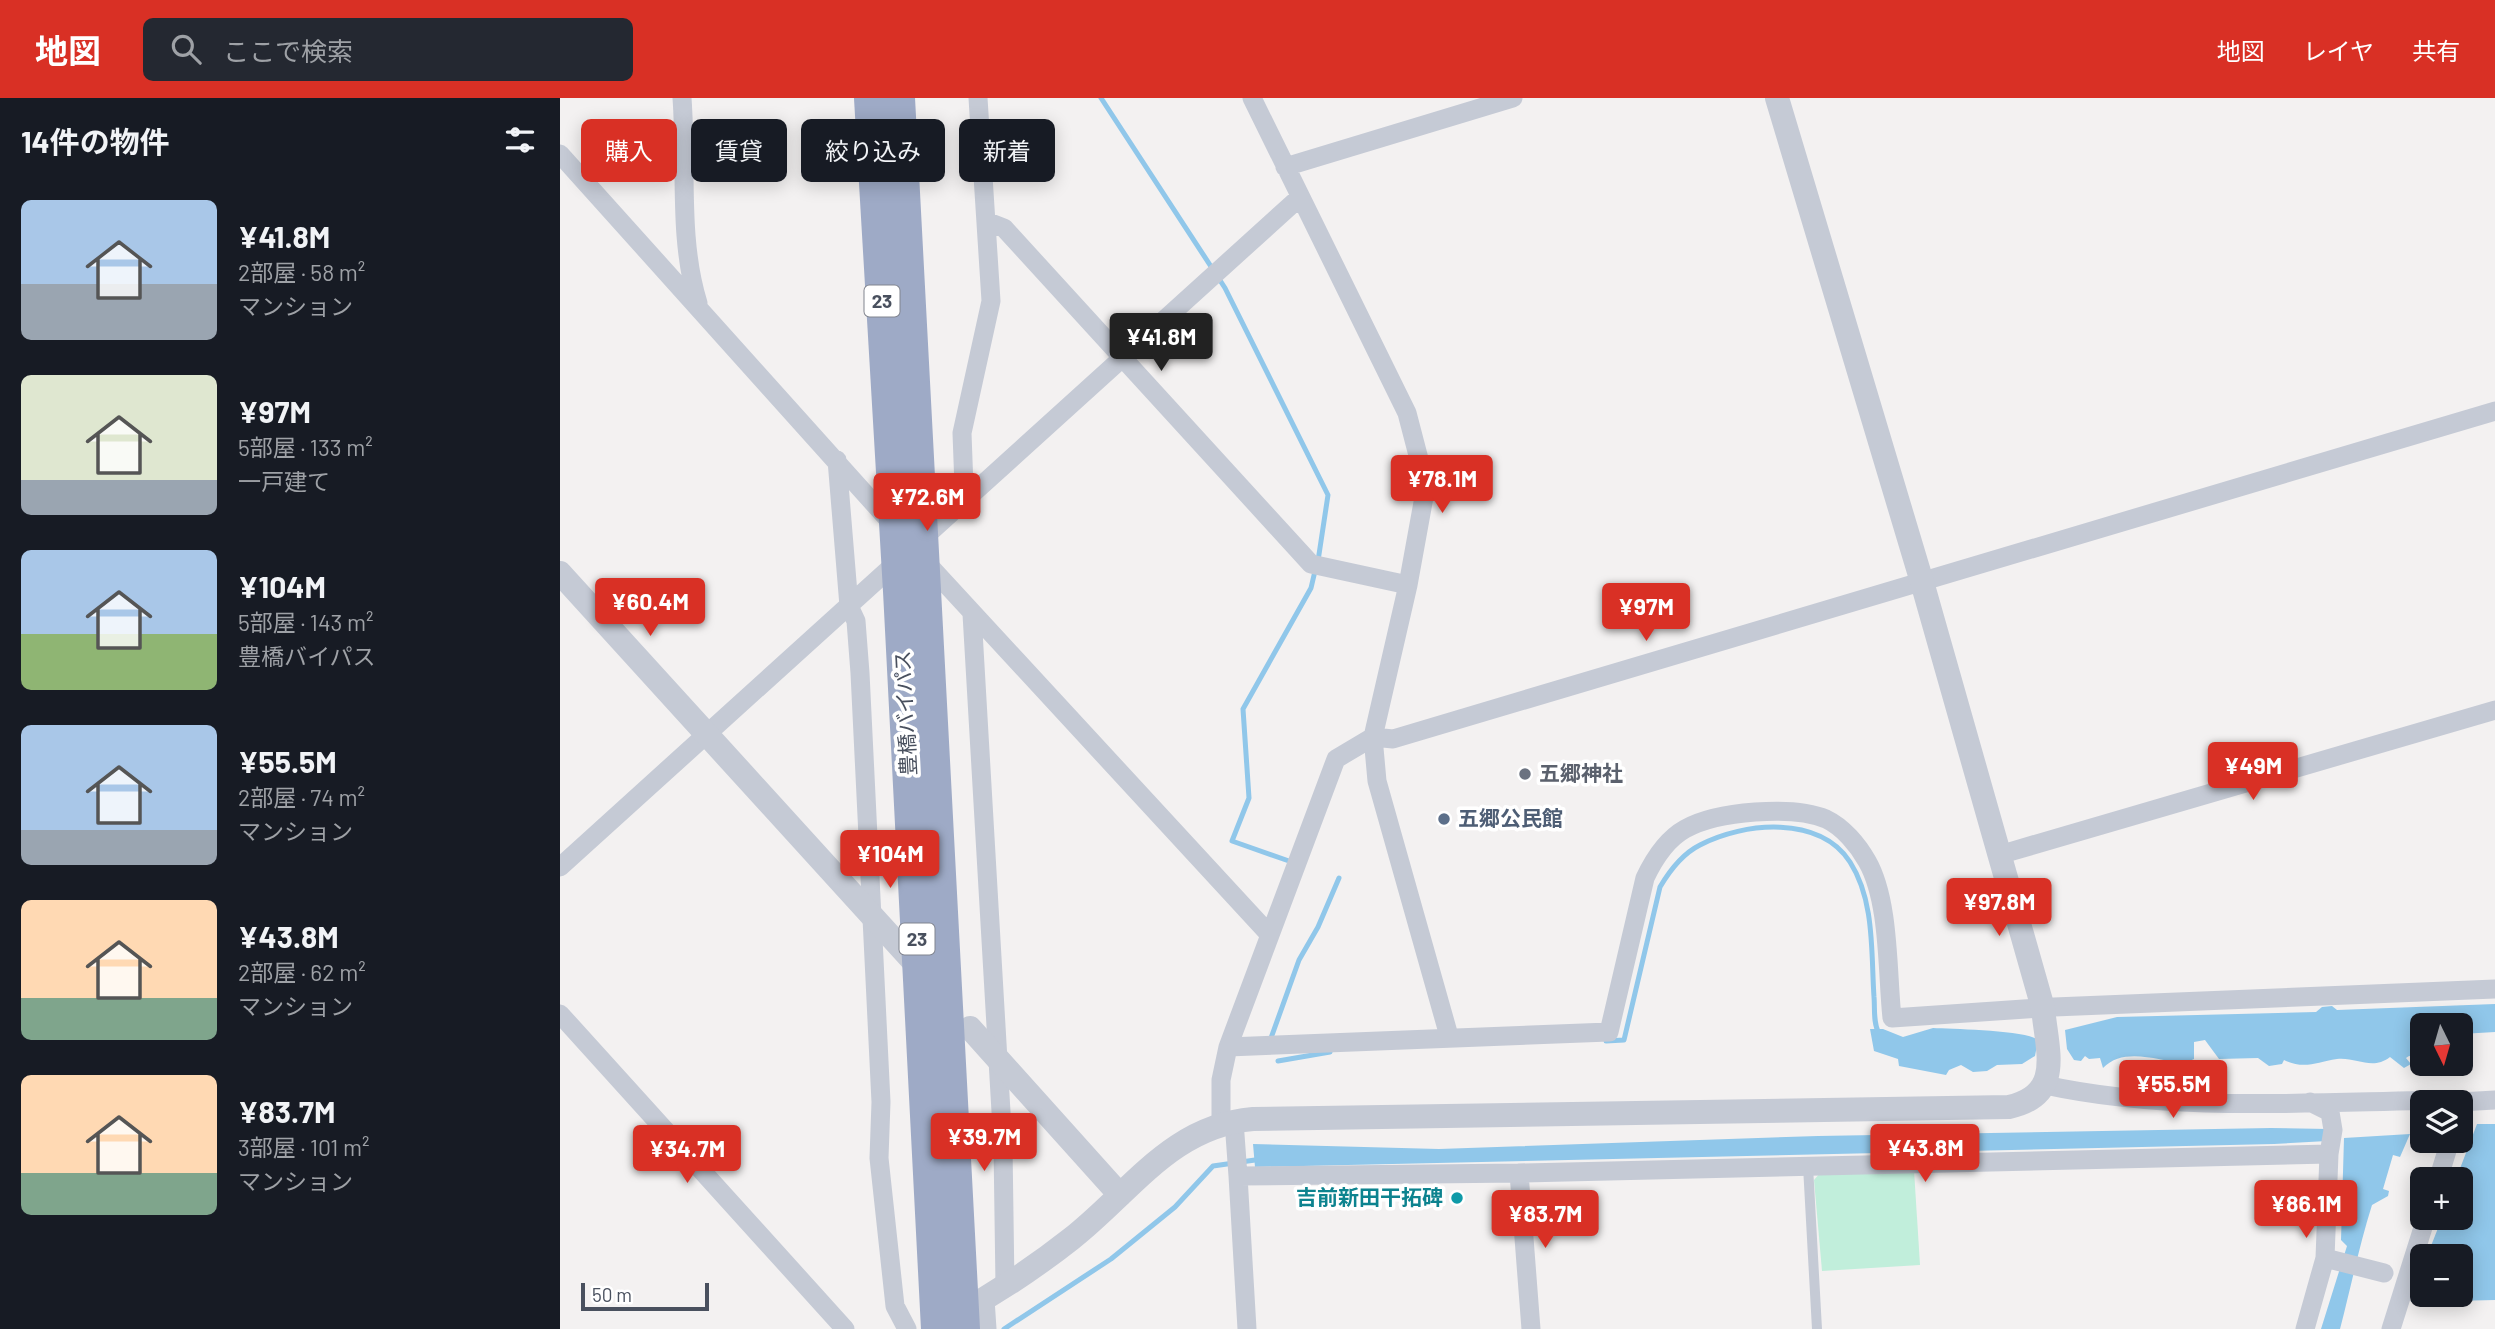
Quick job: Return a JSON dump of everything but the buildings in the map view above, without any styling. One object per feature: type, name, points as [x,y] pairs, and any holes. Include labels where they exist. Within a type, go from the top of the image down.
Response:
[{"type":"highway","name":"豊橋バイパス","points":[[870,98],[972,1290],[964,1329]]},
{"type":"highway","name":"豊橋バイパス","points":[[899,98],[906,501]]},
{"type":"highway","name":"豊橋バイパス","points":[[937,1329],[972,1290]]},
{"type":"street","points":[[682,98],[688,239],[692,284],[699,308]]},
{"type":"street","points":[[960,503],[964,487],[962,433],[991,301],[978,98]]},
{"type":"street","points":[[1252,98],[1407,413],[1415,435],[1426,486],[1408,585],[1373,737],[1377,781],[1449,1036]]},
{"type":"street","points":[[1284,167],[1513,98]]},
{"type":"street","points":[[931,1329],[972,1290],[1073,1238],[1190,1137],[1227,1122],[2009,1107],[2028,1103],[2039,1096],[2046,1073],[2043,1008],[1922,582],[1777,98]]},
{"type":"street","points":[[560,154],[837,460],[972,614],[1269,934]]},
{"type":"street","points":[[560,867],[960,503],[1122,361],[1300,197]]},
{"type":"street","points":[[986,221],[1004,228],[1122,361],[1316,566],[1408,585]]},
{"type":"street","points":[[1247,1329],[1237,1166],[1221,1080],[1228,1047],[1336,759],[1373,737],[1393,739],[2495,411]]},
{"type":"street","points":[[837,460],[849,606],[856,621],[872,917],[881,1183],[895,1306],[907,1329]]},
{"type":"street","points":[[560,573],[913,961]]},
{"type":"street","points":[[972,614],[1006,1208],[972,1290],[987,1329]]},
{"type":"street","points":[[1999,855],[2495,710]]},
{"type":"street","points":[[1228,1047],[1449,1036],[1609,1032],[1645,878],[1654,859],[1684,829],[1722,818],[1774,811],[1805,813],[1828,820],[1853,840],[1868,862],[1882,910],[1892,1018],[2043,1008],[2495,989]]},
{"type":"street","points":[[560,1014],[845,1329]]},
{"type":"street","points":[[970,1028],[1120,1195]]},
{"type":"street","points":[[2046,1073],[2076,1092],[2209,1103],[2410,1102]]},
{"type":"street","points":[[2473,1101],[2495,1100]]},
{"type":"street","points":[[2305,1101],[2330,1112],[2333,1130],[2329,1154],[2325,1258],[2305,1329]]},
{"type":"street","points":[[1237,1166],[1519,1173],[2329,1154]]},
{"type":"street","points":[[1519,1173],[1531,1329]]},
{"type":"street","points":[[2391,1329],[2422,1230]]},
{"type":"street","points":[[2325,1258],[2384,1273]]},
{"type":"lane","points":[[1808,1166],[1817,1329]]},
{"type":"green space","points":[[1914,1170],[1920,1265],[1822,1271],[1814,1180],[1821,1172]]},
{"type":"water","points":[[2495,1004],[2495,1032],[2473,1033],[2473,1013],[2410,1013],[2410,1056],[2406,1058],[2410,1065],[2404,1068],[2390,1057],[2377,1063],[2337,1059],[2304,1065],[2284,1060],[2282,1064],[2269,1066],[2258,1058],[2219,1059],[2205,1040],[2194,1042],[2194,1059],[2185,1063],[2131,1056],[2111,1061],[2103,1068],[2100,1058],[2089,1059],[2085,1056],[2081,1061],[2074,1060],[2067,1049],[2065,1030],[2117,1017],[2316,1012],[2322,1007],[2332,1006],[2337,1010]]},
{"type":"water","points":[[1933,1028],[2005,1032],[2031,1037],[2038,1040],[2035,1056],[2022,1064],[1997,1065],[1987,1071],[1973,1072],[1961,1065],[1949,1070],[1946,1075],[1899,1066],[1898,1059],[1874,1051],[1870,1029],[1883,1029],[1903,1037]]},
{"type":"water","points":[[2477,1124],[2495,1124],[2495,1300],[2473,1301],[2473,1244],[2432,1244],[2437,1230],[2473,1230],[2473,1167],[2461,1167],[2466,1153],[2473,1153],[2473,1134]]},
{"type":"water","points":[[2328,1129],[2327,1141],[1255,1167],[1253,1144],[1439,1149],[1818,1136]]},
{"type":"water","points":[[2410,1134],[2400,1157],[2393,1155],[2383,1189],[2389,1191],[2388,1196],[2372,1205],[2340,1329],[2321,1329],[2347,1246],[2341,1240],[2344,1138]]},
{"type":"waterway","points":[[1101,98],[1225,288],[1328,495],[1318,561]]},
{"type":"waterway","points":[[1289,861],[1232,841],[1249,798],[1243,709],[1311,588],[1315,571]]},
{"type":"waterway","points":[[1606,1041],[1624,1040],[1660,887],[1672,869],[1694,849],[1718,837],[1738,831],[1780,827],[1820,836],[1837,847],[1858,877],[1868,910],[1875,1016],[1879,1033]]},
{"type":"waterway","points":[[1271,1038],[1299,960],[1318,927],[1339,878]]},
{"type":"waterway","points":[[1278,1061],[1330,1052]]},
{"type":"waterway","points":[[1004,1329],[1111,1259],[1175,1207],[1213,1166],[1255,1160]]},
{"type":"place","name":"五郷神社","points":[[1525,774]]},
{"type":"place","name":"五郷公民館","points":[[1444,819]]},
{"type":"place","name":"吉前新田干拓碑","points":[[1457,1198]]}]
